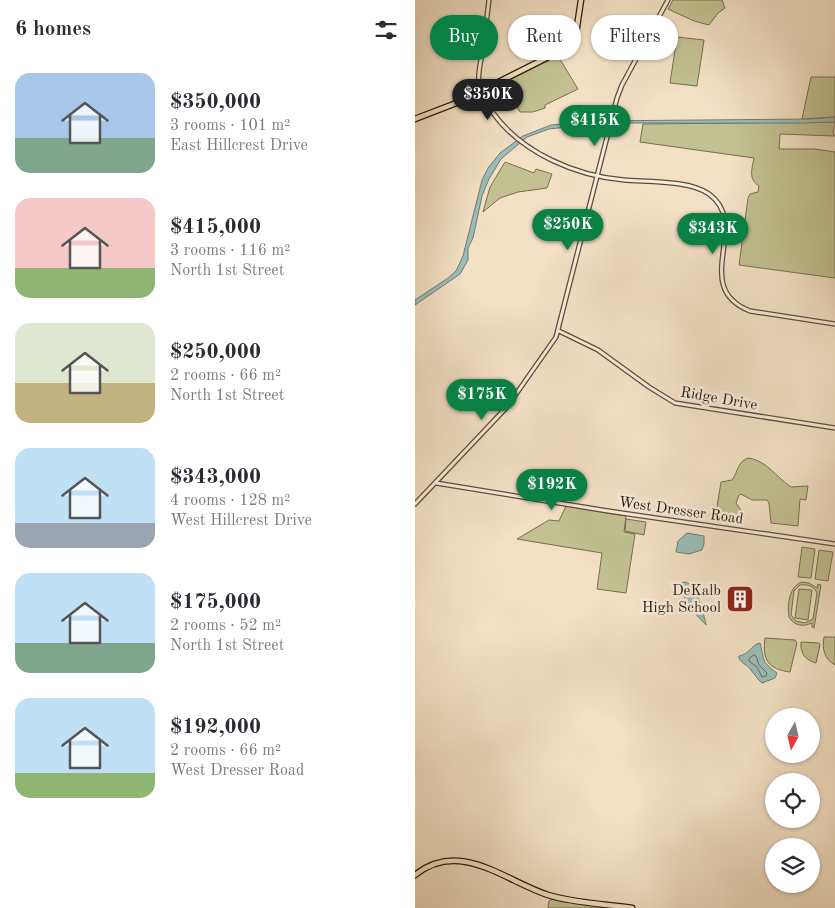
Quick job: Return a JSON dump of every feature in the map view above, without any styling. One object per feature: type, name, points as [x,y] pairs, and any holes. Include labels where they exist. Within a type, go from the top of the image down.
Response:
[{"type":"main road","points":[[415,119],[480,92],[562,51],[575,40],[581,0]]},
{"type":"main road","points":[[415,875],[429,866],[438,863],[468,862],[489,868],[549,895],[632,908]]},
{"type":"street","points":[[489,0],[479,74],[480,92],[497,118],[515,135],[548,159],[597,176],[695,187],[705,191],[717,202],[724,216],[726,231],[721,275],[724,288],[732,300],[750,311],[835,324]]},
{"type":"street","points":[[415,504],[507,407],[553,343],[559,330],[610,123],[622,85],[669,0]]},
{"type":"street","name":"Ridge Drive","points":[[559,330],[598,350],[664,398],[675,403],[835,428]]},
{"type":"street","name":"West Dresser Road","points":[[435,483],[608,511],[835,544]]},
{"type":"green space","points":[[673,0],[722,0],[725,8],[718,13],[709,25],[694,21],[668,9]]},
{"type":"green space","points":[[678,37],[704,40],[697,86],[670,83],[674,60],[678,60]]},
{"type":"green space","points":[[550,60],[560,60],[578,89],[545,105],[545,108],[533,112],[520,112],[503,83]]},
{"type":"green space","points":[[811,77],[835,77],[835,117],[802,119]]},
{"type":"green space","points":[[835,122],[833,133],[835,136],[780,134],[779,149],[815,149],[835,152],[835,278],[739,265],[748,198],[750,194],[758,192],[759,186],[752,177],[754,158],[640,142],[643,124]]},
{"type":"green space","points":[[505,162],[534,173],[536,169],[552,174],[547,188],[518,192],[500,198],[483,212],[490,187]]},
{"type":"green space","points":[[749,458],[761,462],[791,487],[808,486],[806,500],[800,499],[798,526],[771,523],[767,500],[752,500],[741,494],[736,503],[743,513],[741,516],[732,517],[716,513],[721,482],[732,480],[740,464]]},
{"type":"green space","points":[[566,506],[626,516],[624,532],[635,534],[626,593],[597,589],[602,553],[517,539],[549,520],[559,521]]},
{"type":"green space","points":[[626,519],[646,522],[644,535],[625,531]]},
{"type":"green space","points":[[802,547],[815,549],[811,578],[798,577]]},
{"type":"green space","points":[[819,550],[833,552],[828,581],[815,579]]},
{"type":"green space","points":[[802,582],[809,583],[817,588],[818,584],[821,585],[814,628],[812,623],[799,625],[789,617],[790,597],[798,584]],"holes":[[[800,585],[808,585],[817,593],[813,619],[805,623],[796,621],[791,615],[794,591]]]},
{"type":"green space","points":[[799,589],[812,590],[808,620],[795,618]]},
{"type":"green space","points":[[824,637],[835,637],[835,665],[828,660],[825,653],[823,646]]},
{"type":"green space","points":[[765,638],[795,640],[797,643],[790,672],[776,669],[768,662],[764,646]]},
{"type":"green space","points":[[801,642],[819,643],[816,663],[804,656]]},
{"type":"green space","points":[[552,899],[615,908],[548,908],[549,901]]},
{"type":"water","points":[[835,117],[834,122],[804,123],[606,123],[549,129],[527,137],[501,159],[489,179],[482,196],[473,238],[468,248],[468,260],[460,274],[415,305],[415,300],[456,271],[463,256],[482,180],[488,168],[500,153],[523,136],[551,125],[592,121],[811,119]]},
{"type":"water","points":[[687,533],[704,536],[702,550],[689,554],[676,552],[678,541]]},
{"type":"water","points":[[686,582],[696,594],[706,625],[689,607],[679,585]]},
{"type":"water","points":[[760,643],[765,663],[777,673],[775,678],[762,683],[739,658],[739,656]]},
{"type":"place","name":"DeKalb High School","points":[[740,599]]}]
